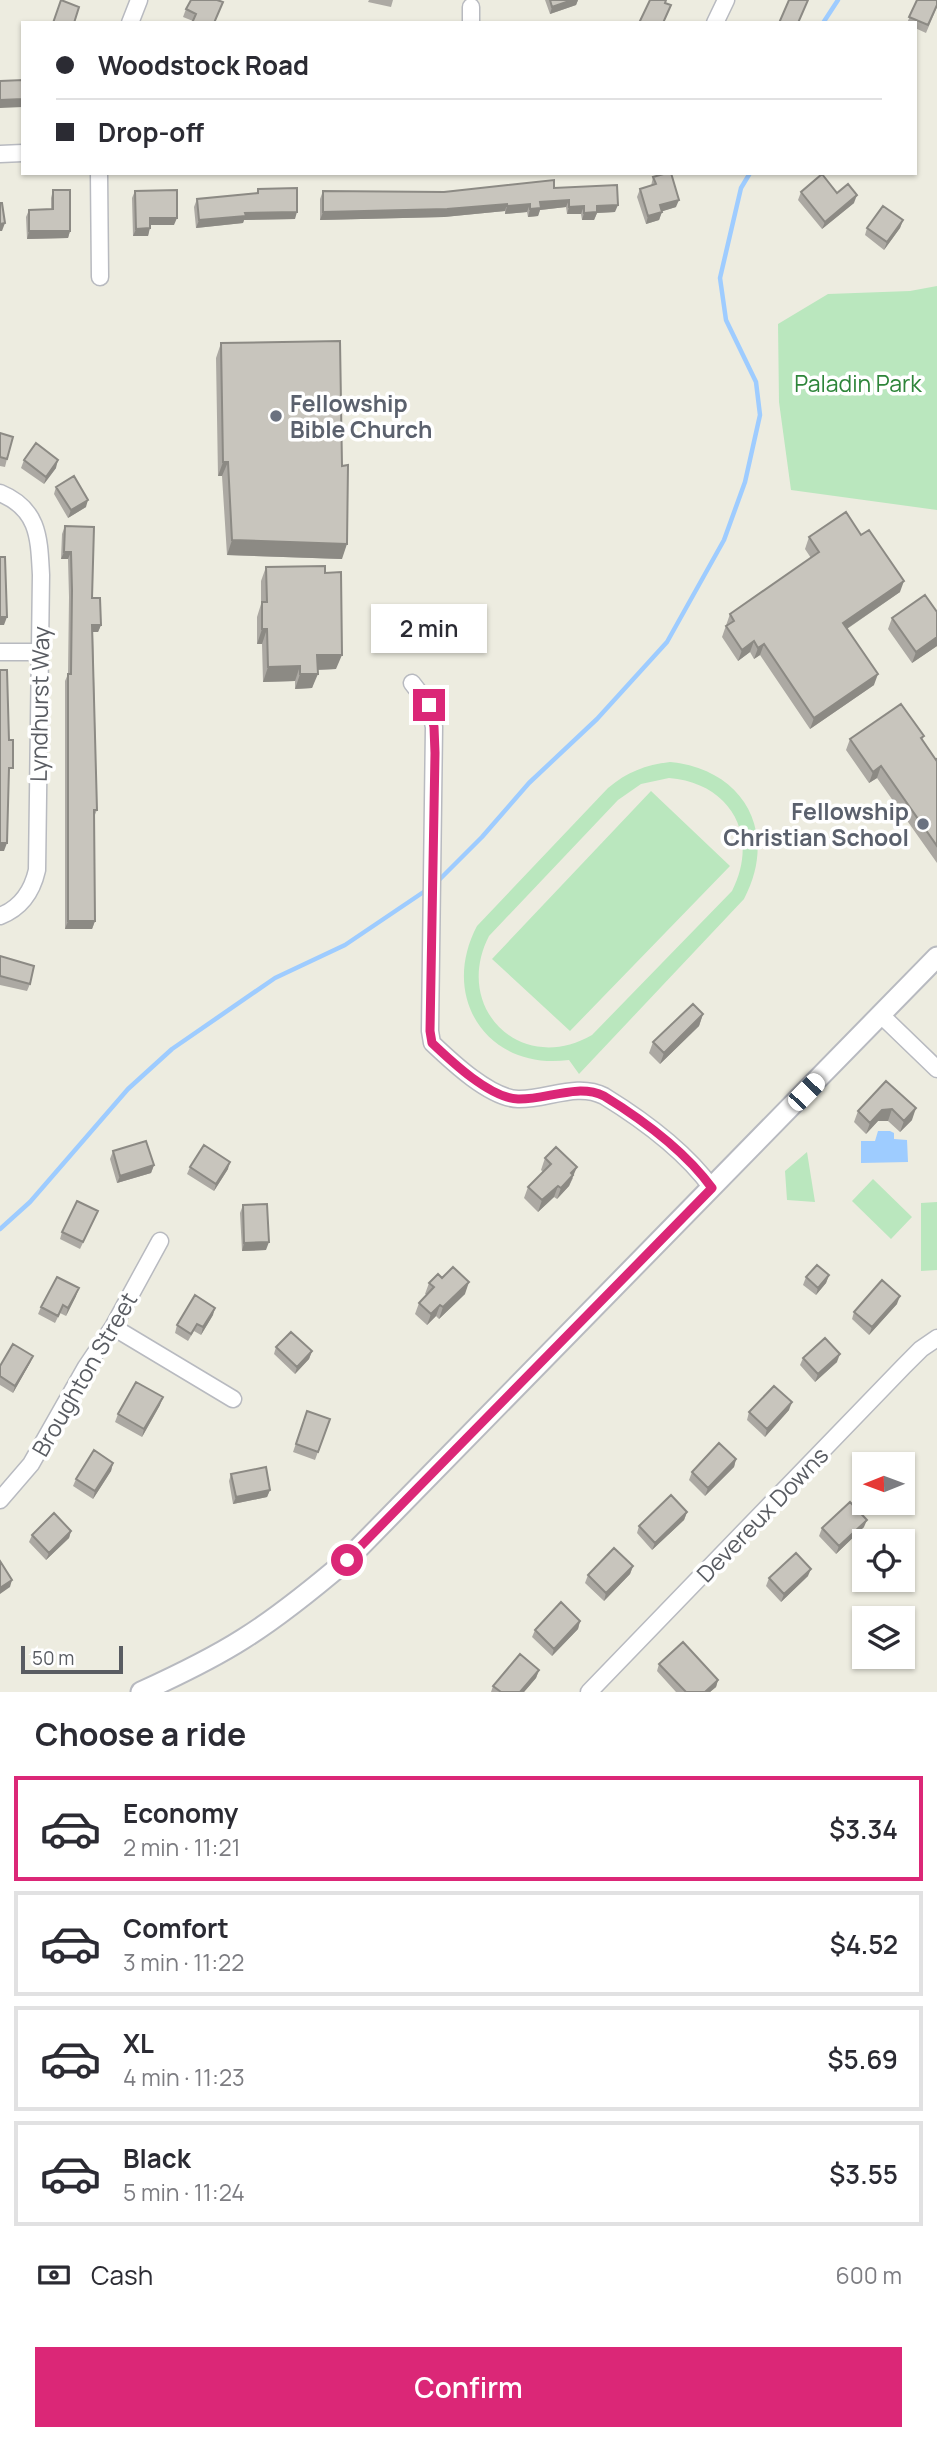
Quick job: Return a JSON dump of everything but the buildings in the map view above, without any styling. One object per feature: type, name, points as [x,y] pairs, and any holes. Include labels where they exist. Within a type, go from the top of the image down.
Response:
[{"type":"street","points":[[131,21],[139,0]]},
{"type":"street","points":[[716,21],[726,0]]},
{"type":"street","points":[[0,154],[21,153]]},
{"type":"street","points":[[99,175],[100,277]]},
{"type":"street","name":"Lyndhurst Way","points":[[0,493],[20,503],[38,531],[41,576],[37,870],[29,894],[20,904],[0,916]]},
{"type":"street","points":[[0,652],[38,652]]},
{"type":"street","points":[[412,683],[429,705],[434,727],[432,1043],[489,1089],[502,1096],[518,1099],[582,1091],[596,1092],[604,1096],[656,1133],[692,1165],[712,1188]]},
{"type":"street","points":[[141,1692],[188,1671],[243,1639],[296,1603],[347,1560],[937,957]]},
{"type":"street","points":[[881,1015],[937,1069]]},
{"type":"street","name":"Broughton Street","points":[[0,1500],[31,1464],[86,1367],[113,1327],[160,1241]]},
{"type":"street","points":[[113,1327],[233,1399]]},
{"type":"street","name":"Devereux Downs","points":[[597,1689],[904,1366],[937,1338]]},
{"type":"green space","name":"Paladin Park","points":[[937,286],[937,510],[791,490],[779,402],[778,324],[828,294],[910,291]]},
{"type":"green space","points":[[661,763],[696,767],[718,777],[735,791],[748,808],[755,828],[758,851],[754,874],[744,899],[579,1074],[569,1060],[540,1060],[515,1054],[494,1041],[478,1024],[468,1003],[464,979],[467,953],[477,926],[608,788],[629,774]],"holes":[[[669,778],[691,782],[724,801],[741,832],[743,851],[740,871],[732,891],[592,1035],[566,1045],[541,1047],[518,1041],[500,1028],[487,1010],[480,988],[480,963],[489,936],[618,800],[641,784]]]},
{"type":"green space","points":[[651,791],[730,866],[570,1031],[492,959]]},
{"type":"green space","points":[[807,1152],[815,1202],[787,1200],[785,1171]]},
{"type":"green space","points":[[873,1179],[912,1217],[891,1239],[852,1201]]},
{"type":"green space","points":[[937,1202],[937,1270],[921,1271],[921,1203]]},
{"type":"water","points":[[878,1131],[890,1131],[894,1133],[894,1139],[907,1140],[908,1162],[861,1163],[861,1141],[875,1141]]},
{"type":"waterway","points":[[824,21],[838,0]]},
{"type":"waterway","points":[[437,882],[482,837],[529,783],[597,719],[667,642],[724,540],[745,482],[760,415],[756,382],[726,320],[720,278],[741,188],[749,175]]},
{"type":"waterway","points":[[0,1229],[30,1202],[128,1089],[172,1049],[275,978],[345,945],[428,889]]},
{"type":"place","name":"Fellowship Bible Church","points":[[276,416]]},
{"type":"place","name":"Fellowship Christian School","points":[[923,824]]},
{"type":"route","points":[[347,1560],[712,1188],[692,1165],[656,1133],[604,1096],[596,1092],[582,1091],[518,1099],[502,1096],[489,1089],[432,1043],[430,1031],[435,753],[434,727],[429,705]]}]
